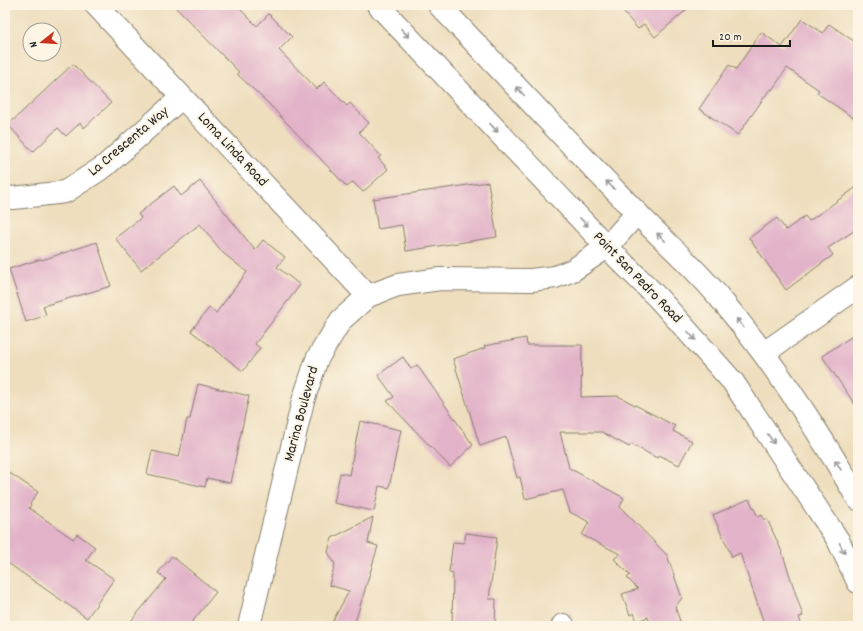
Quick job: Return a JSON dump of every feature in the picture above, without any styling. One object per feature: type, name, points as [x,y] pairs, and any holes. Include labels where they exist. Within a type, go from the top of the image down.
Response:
[{"type":"main road","name":"Loma Linda Road","points":[[96,5],[368,296]]},
{"type":"main road","name":"Point San Pedro Road","points":[[378,5],[607,247],[659,299],[733,382],[838,540],[858,582]]},
{"type":"main road","points":[[439,5],[637,213],[686,260],[719,296],[764,353],[837,463],[858,498]]},
{"type":"main road","name":"La Crescenta Way","points":[[5,196],[14,198],[65,192],[105,166],[182,97]]},
{"type":"main road","name":"Marina Boulevard","points":[[249,626],[303,401],[317,359],[341,320],[368,296],[398,284],[440,279],[531,280],[555,278],[573,270],[607,247],[637,213]]},
{"type":"main road","points":[[764,353],[858,287]]},
{"type":"building","points":[[173,5],[236,5],[257,26],[269,14],[292,37],[279,50],[317,89],[324,82],[347,106],[350,103],[369,123],[359,132],[381,156],[378,158],[388,169],[363,192],[353,182],[347,187],[269,104],[237,74],[239,72]]},
{"type":"building","points":[[617,5],[692,5],[655,37],[644,24],[638,29]]},
{"type":"building","points":[[802,19],[823,33],[829,24],[858,44],[858,121],[817,93],[819,90],[787,68],[772,90],[770,89],[738,135],[699,109],[729,65],[736,69],[761,32],[782,47]]},
{"type":"building","points":[[73,64],[111,103],[84,128],[80,123],[66,136],[58,128],[33,152],[8,125]]},
{"type":"building","points":[[200,181],[255,250],[263,240],[285,257],[277,267],[300,285],[255,344],[260,348],[243,371],[191,331],[209,308],[216,313],[247,272],[223,253],[200,224],[141,270],[115,238],[141,218],[138,214],[174,186],[181,196]]},
{"type":"building","points":[[488,182],[497,237],[406,251],[402,225],[378,229],[373,199]]},
{"type":"building","points":[[858,186],[858,228],[828,248],[833,255],[786,290],[749,238],[777,218],[786,230],[805,216],[809,221]]},
{"type":"building","points":[[97,242],[111,286],[43,306],[46,315],[26,322],[9,269]]},
{"type":"building","points":[[851,337],[858,348],[858,409],[822,356]]},
{"type":"building","points":[[526,338],[527,345],[582,345],[581,397],[618,396],[675,426],[673,431],[692,441],[679,465],[659,455],[657,458],[631,444],[629,447],[602,432],[560,432],[569,468],[624,498],[620,507],[667,555],[682,598],[675,607],[680,621],[665,626],[651,626],[648,617],[637,621],[634,613],[630,615],[622,594],[638,589],[627,578],[630,575],[614,559],[620,554],[582,535],[589,522],[570,512],[563,490],[525,499],[520,477],[517,478],[506,437],[480,446],[453,359],[485,348],[484,346]]},
{"type":"building","points":[[403,357],[411,369],[417,365],[473,445],[450,467],[387,401],[394,397],[378,375]]},
{"type":"building","points":[[198,384],[249,396],[230,483],[207,478],[205,487],[147,474],[152,451],[179,457],[187,419],[190,419]]},
{"type":"building","points":[[360,421],[401,430],[389,488],[379,486],[374,511],[334,503],[340,473],[349,475]]},
{"type":"building","points":[[5,470],[38,492],[29,508],[73,539],[77,534],[95,547],[86,560],[114,579],[87,618],[5,561]]},
{"type":"building","points":[[749,499],[758,517],[762,515],[764,520],[767,519],[782,552],[803,616],[799,617],[802,626],[765,626],[740,553],[732,557],[713,515]]},
{"type":"building","points":[[373,517],[368,543],[378,546],[354,626],[330,626],[349,591],[329,585],[335,564],[328,552],[332,538]]},
{"type":"building","points":[[466,533],[497,537],[489,599],[496,599],[495,626],[452,626],[453,573],[449,572],[453,542],[464,543]]},
{"type":"building","points":[[172,556],[216,592],[189,626],[127,626],[166,579],[158,573]]}]
